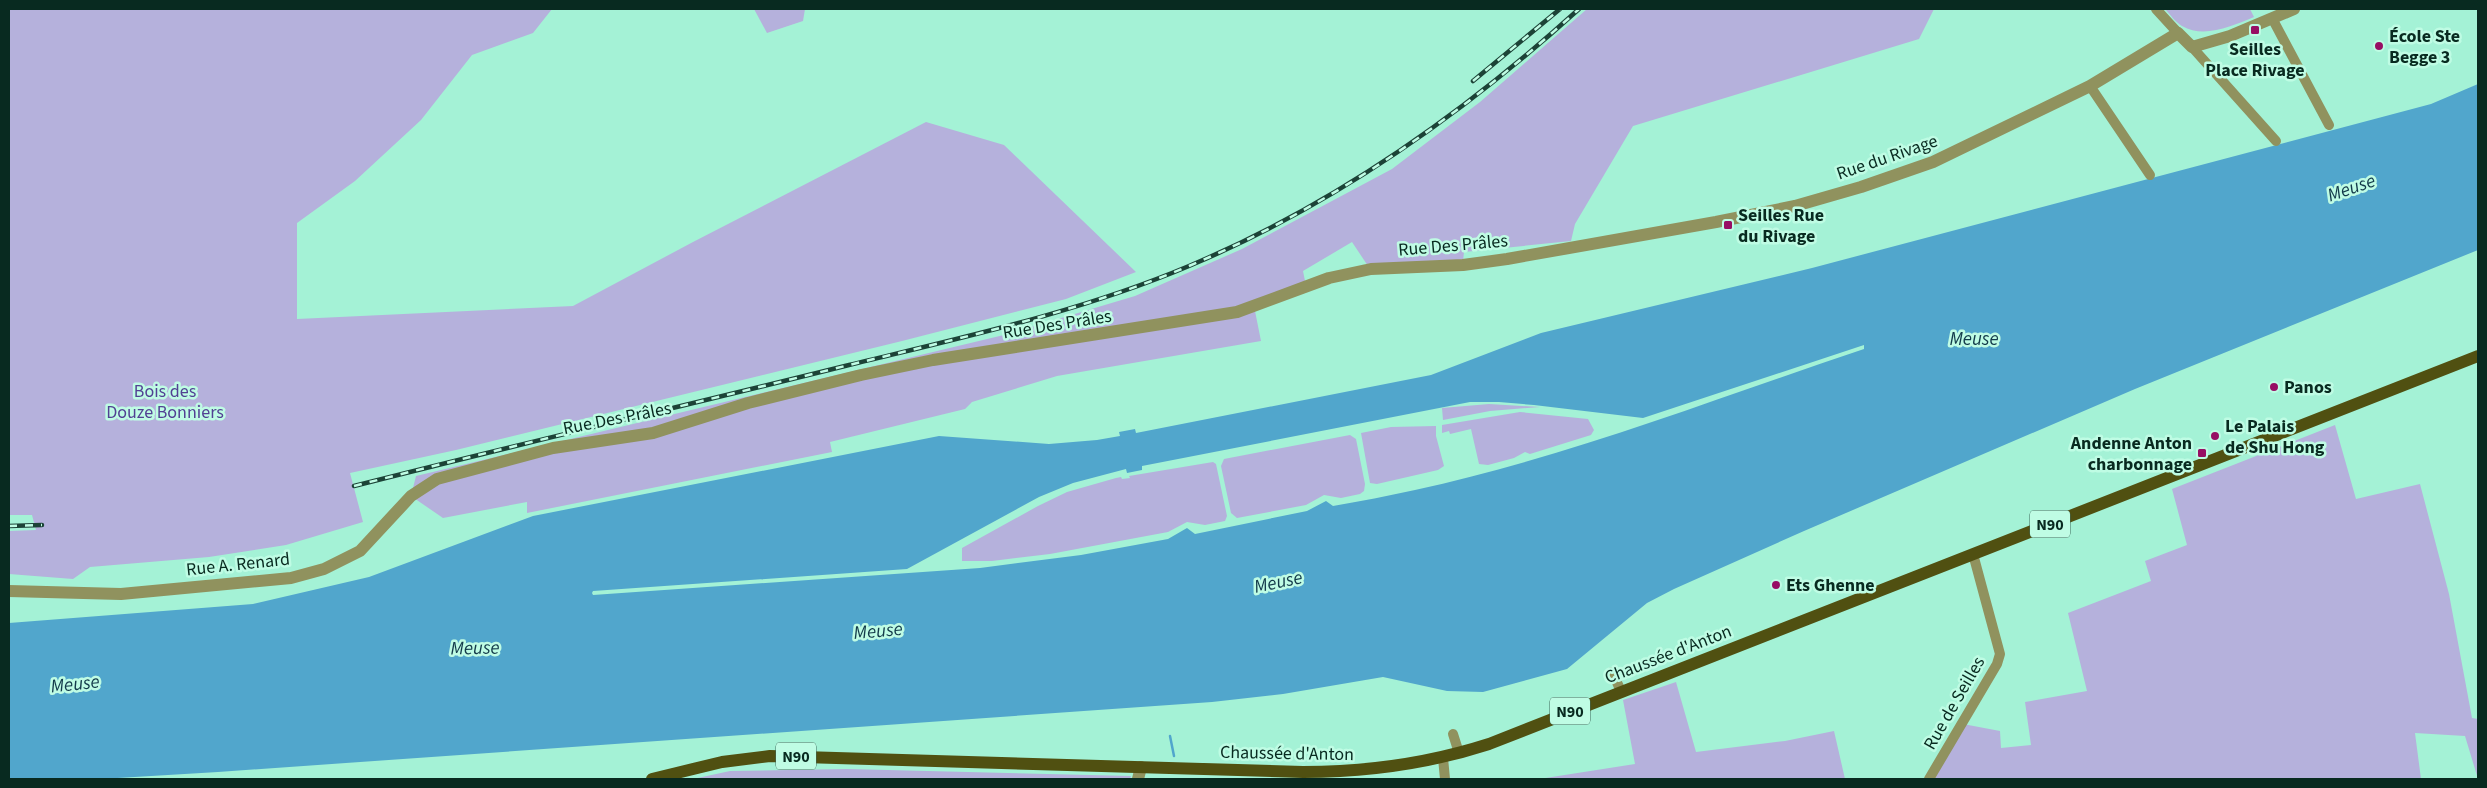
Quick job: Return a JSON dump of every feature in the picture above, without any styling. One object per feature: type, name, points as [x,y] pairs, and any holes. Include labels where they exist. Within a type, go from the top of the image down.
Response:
[{"type":"main road","name":"Chaussée d'Anton","points":[[652,779],[722,762],[770,756],[1139,773],[1354,772],[1443,758],[1459,754],[1621,692],[2478,356]]},
{"type":"street","points":[[2156,9],[2276,141]]},
{"type":"street","points":[[2192,47],[2230,36],[2294,9]]},
{"type":"street","points":[[2272,18],[2329,125]]},
{"type":"street","name":"Rue du Rivage","points":[[1685,228],[1795,206],[1924,166],[2090,86],[2178,33]]},
{"type":"street","points":[[2090,86],[2150,174]]},
{"type":"street","name":"Rue Des Prâles","points":[[437,479],[553,448],[654,432],[748,403],[870,373],[933,360],[1238,312],[1329,278],[1371,269],[1463,265],[1685,228]]},
{"type":"street","name":"Rue A. Renard","points":[[9,591],[121,594],[291,578],[324,570],[360,551],[411,496],[437,479]]},
{"type":"street","name":"Rue de Seilles","points":[[1929,779],[2000,654],[1972,554]]},
{"type":"street","points":[[1612,672],[1621,692]]},
{"type":"street","points":[[1453,734],[1459,754]]},
{"type":"street","points":[[1443,758],[1445,779]]},
{"type":"green space","name":"Bois des Douze Bonniers","points":[[9,9],[552,9],[533,33],[472,55],[421,120],[355,181],[297,223],[297,319],[573,306],[926,122],[1004,145],[1136,272],[1066,299],[902,341],[456,450],[350,473],[363,522],[286,545],[209,557],[90,567],[73,579],[9,574],[9,531],[36,530],[32,515],[9,515]]},
{"type":"green space","points":[[754,9],[805,9],[803,21],[767,33]]},
{"type":"green space","points":[[1587,9],[1934,9],[1919,39],[1633,126],[1575,224],[1571,241],[1464,252],[1463,261],[1368,266],[1352,242],[1303,271],[1306,286],[1254,306],[1261,341],[1057,376],[972,402],[965,409],[830,442],[832,452],[527,513],[527,502],[443,518],[411,496],[416,476],[1008,334],[1135,296],[1242,249],[1392,169],[1480,102]]},
{"type":"green space","points":[[2165,9],[2250,9],[2254,17],[2218,30],[2199,31],[2182,26]]},
{"type":"green space","points":[[1489,404],[1540,407],[1490,411],[1443,420],[1442,408]]},
{"type":"green space","points":[[1520,412],[1588,419],[1594,430],[1591,435],[1530,454],[1525,452],[1514,458],[1488,465],[1479,464],[1471,429],[1450,434],[1449,431],[1442,433],[1442,425]]},
{"type":"green space","points":[[2335,425],[2356,499],[2420,484],[2449,594],[2472,718],[2478,719],[2478,779],[2465,736],[2415,733],[2421,779],[1932,779],[1963,724],[2000,731],[2001,748],[2031,745],[2025,702],[2087,691],[2068,613],[2151,581],[2145,561],[2187,545],[2172,489]]},
{"type":"green space","points":[[1436,426],[1436,436],[1444,466],[1438,470],[1377,484],[1370,483],[1361,433],[1391,427]]},
{"type":"green space","points":[[1350,435],[1356,439],[1365,484],[1364,491],[1360,494],[1341,498],[1324,495],[1306,505],[1237,518],[1231,513],[1221,466],[1224,459]]},
{"type":"green space","points":[[1213,462],[1216,464],[1227,516],[1225,521],[1205,525],[1187,522],[1168,532],[1050,554],[992,561],[962,561],[962,548],[1067,492],[1116,478],[1130,478],[1129,476]]},
{"type":"green space","points":[[1676,682],[1696,752],[1785,741],[1834,731],[1845,779],[1539,779],[1635,764],[1623,700]]},
{"type":"green space","points":[[847,769],[1131,776],[1130,779],[693,779],[730,771]]},
{"type":"water","name":"Meuse","points":[[2478,84],[2478,250],[2135,389],[1674,589],[1647,603],[1567,669],[1483,692],[1447,691],[1383,677],[1283,694],[1212,702],[218,772],[101,779],[9,779],[9,623],[253,604],[369,577],[533,516],[939,436],[1049,444],[1097,440],[1120,436],[1119,432],[1135,429],[1136,433],[1431,375],[1541,333],[1812,268],[2431,104]],"holes":[[[1864,345],[1864,349],[1641,426],[1529,461],[1385,496],[1333,506],[1326,501],[1307,511],[1195,534],[1187,528],[1168,539],[1081,555],[980,568],[593,595],[592,593],[593,591],[907,569],[1039,497],[1073,483],[1126,469],[1127,473],[1142,470],[1142,466],[1470,402],[1534,405],[1643,418]]]},
{"type":"waterway","points":[[1170,736],[1174,756]]},
{"type":"railway","points":[[1473,81],[1560,9]]},
{"type":"railway","points":[[354,486],[978,334],[1064,310],[1148,282],[1243,242],[1346,186],[1395,154],[1490,85],[1579,9]]},
{"type":"railway","points":[[9,526],[42,525]]},
{"type":"place","name":"Seilles Place Rivage","points":[[2255,30]]},
{"type":"place","name":"École Ste Begge 3","points":[[2379,46]]},
{"type":"place","name":"Seilles Rue du Rivage","points":[[1728,225]]},
{"type":"place","name":"Panos","points":[[2274,387]]},
{"type":"place","name":"Le Palais de Shu Hong","points":[[2215,436]]},
{"type":"place","name":"Andenne Anton charbonnage","points":[[2202,453]]},
{"type":"place","name":"Ets Ghenne","points":[[1776,585]]}]
